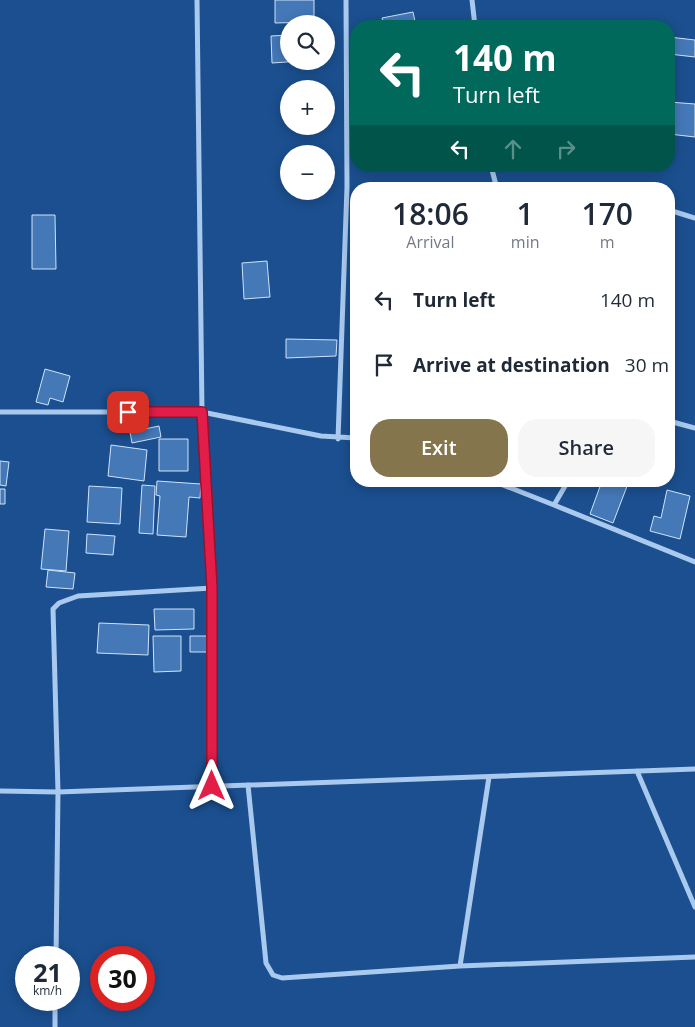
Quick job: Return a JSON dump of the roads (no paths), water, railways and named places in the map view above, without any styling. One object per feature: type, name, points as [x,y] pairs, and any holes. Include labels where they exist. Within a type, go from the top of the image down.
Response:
[{"type":"street","points":[[197,0],[202,412],[212,588],[212,786]]},
{"type":"street","points":[[338,439],[347,187],[346,0]]},
{"type":"street","points":[[472,0],[474,20]]},
{"type":"street","points":[[675,212],[695,218]]},
{"type":"street","points":[[0,412],[202,412],[338,439],[350,438]]},
{"type":"street","points":[[675,423],[695,428]]},
{"type":"street","points":[[508,487],[695,562]]},
{"type":"street","points":[[554,505],[564,487]]},
{"type":"street","points":[[56,946],[58,792],[53,609],[59,603],[78,596],[212,588]]},
{"type":"street","points":[[0,791],[58,792],[695,769]]},
{"type":"street","points":[[637,771],[695,907]]},
{"type":"street","points":[[460,966],[489,777]]},
{"type":"street","points":[[248,785],[266,963],[273,974],[282,978],[460,966],[695,957]]},
{"type":"street","points":[[55,1011],[55,1027]]}]
